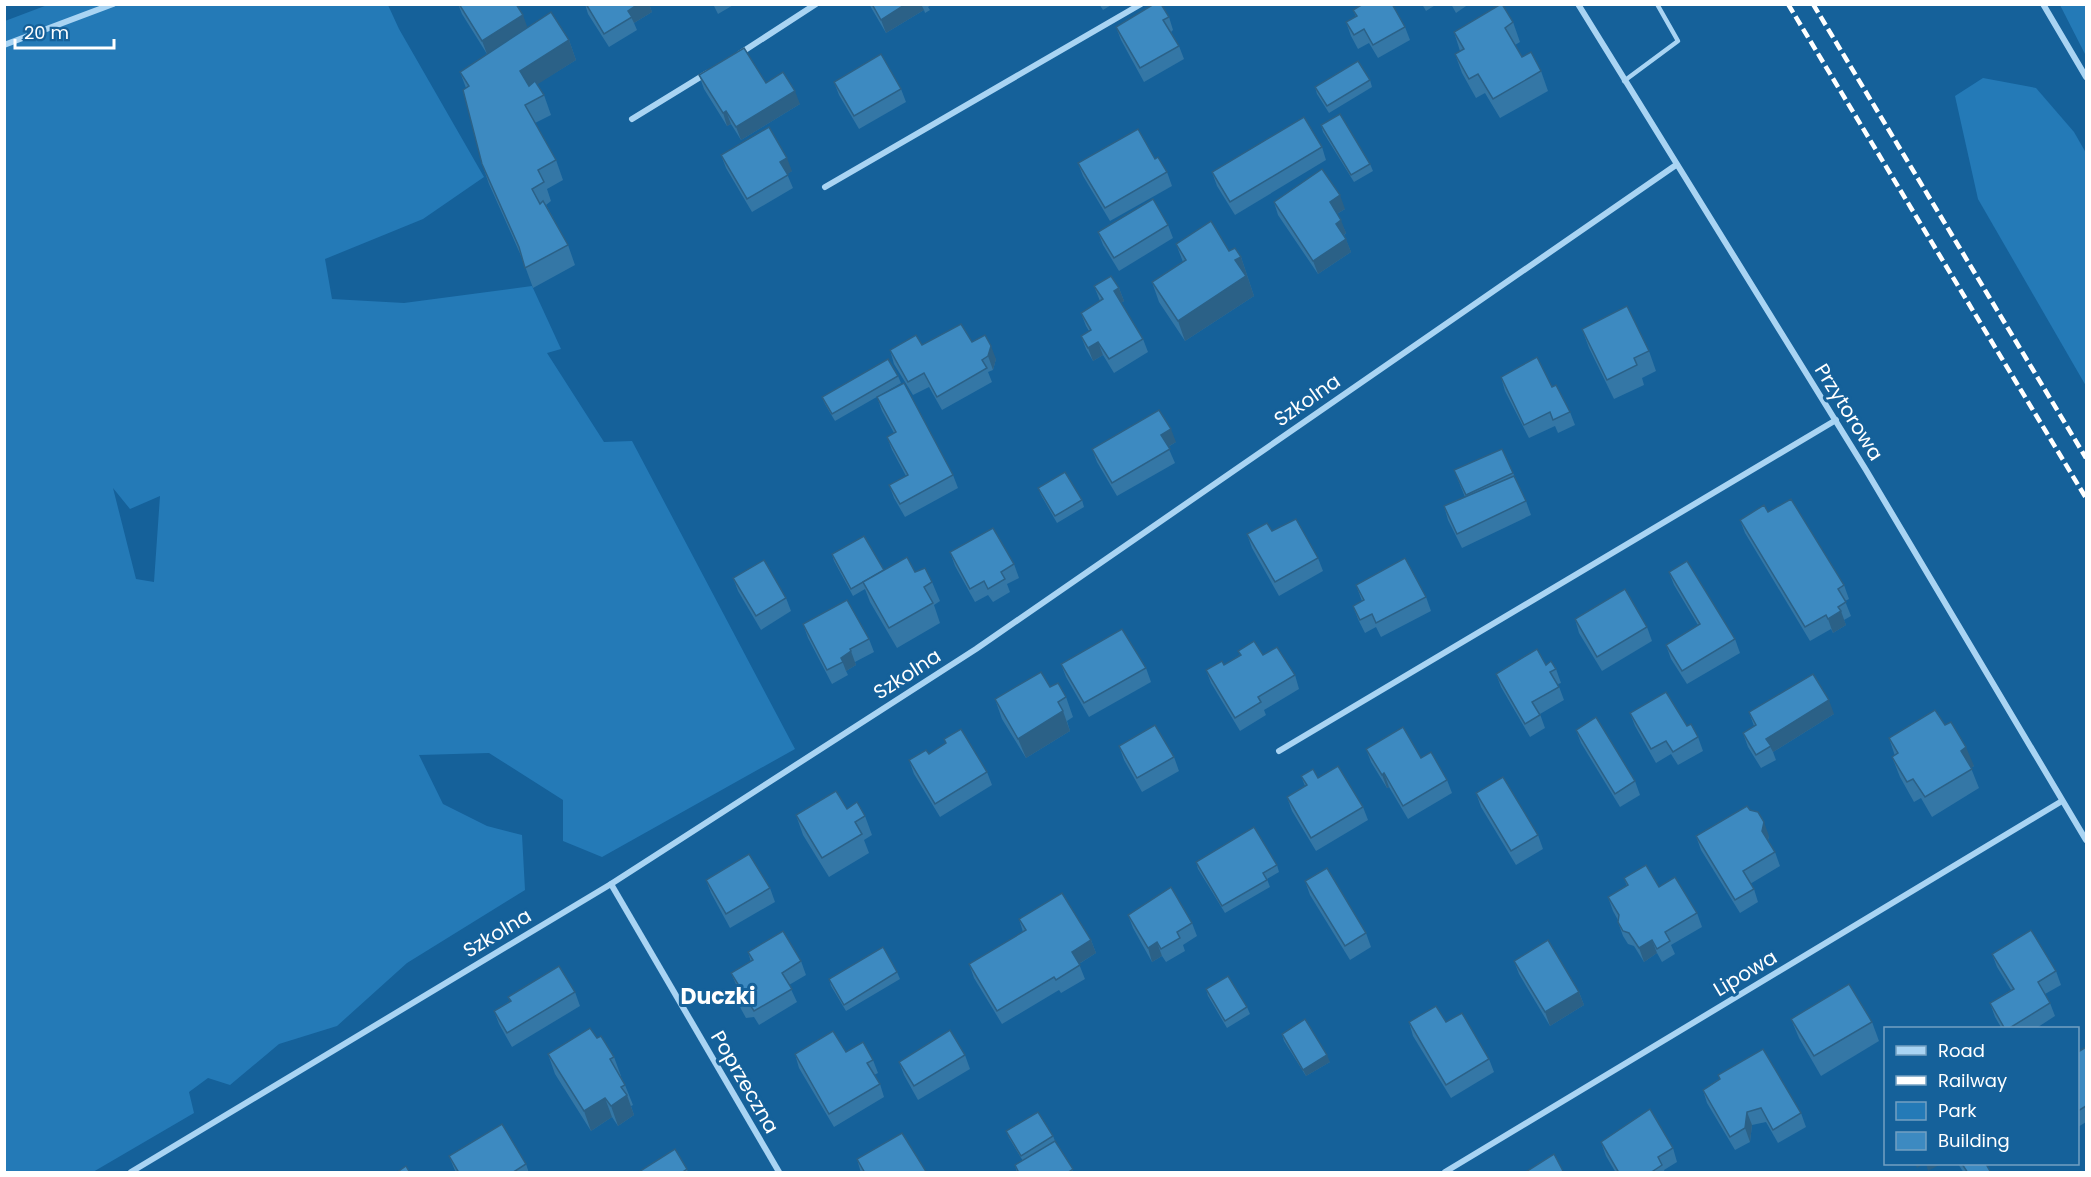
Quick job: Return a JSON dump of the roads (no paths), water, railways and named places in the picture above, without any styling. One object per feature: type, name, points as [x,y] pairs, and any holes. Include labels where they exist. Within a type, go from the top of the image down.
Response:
[{"type":"street","points":[[4,45],[112,4]]},
{"type":"street","points":[[734,57],[816,4]]},
{"type":"street","points":[[825,187],[1140,4]]},
{"type":"street","name":"Przytorowa","points":[[1578,4],[1836,420],[2086,840]]},
{"type":"street","points":[[2043,4],[2086,77]]},
{"type":"street","points":[[632,118],[713,69]]},
{"type":"street","name":"Szkolna","points":[[131,1173],[610,884],[976,649],[1676,165]]},
{"type":"street","points":[[1279,751],[1836,420]]},
{"type":"street","name":"Lipowa","points":[[1445,1173],[2062,801]]},
{"type":"street","name":"Poprzeczna","points":[[610,884],[779,1173]]},
{"type":"lane","points":[[1624,81],[1678,40],[1657,4]]},
{"type":"railway","points":[[1788,4],[2086,498]]},
{"type":"railway","points":[[1813,4],[2086,458]]},
{"type":"district","name":"Duczki","points":[[718,996]]}]
